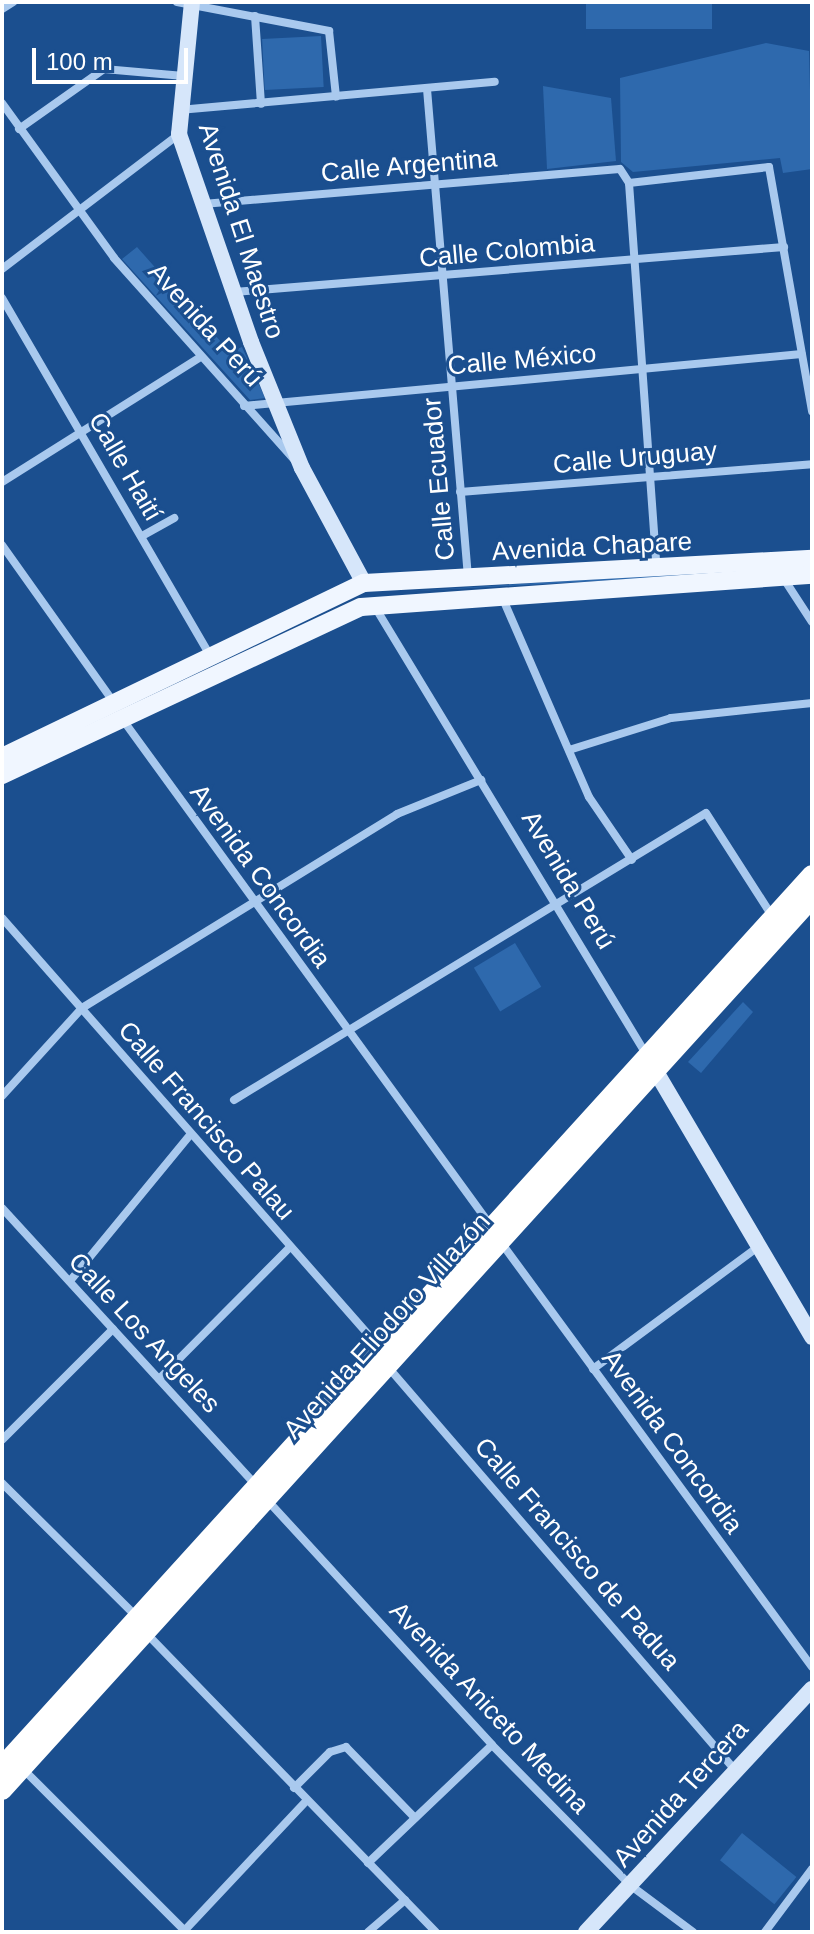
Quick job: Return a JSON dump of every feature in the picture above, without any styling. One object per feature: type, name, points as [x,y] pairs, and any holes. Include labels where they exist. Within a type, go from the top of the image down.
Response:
[{"type":"highway","name":"Avenida Eliodoro Villazón","points":[[2,1790],[10,1759],[141,1625],[262,1493],[650,1062],[772,916],[812,875]]},
{"type":"highway","name":"Avenida Eliodoro Villazón","points":[[650,1062],[812,898]]},
{"type":"main road","name":"Avenida Chapare","points":[[2,775],[211,658],[368,595],[468,579],[812,559]]},
{"type":"main road","name":"Avenida Chapare","points":[[2,757],[118,711],[368,595],[502,597],[812,575]]},
{"type":"street","points":[[2,9],[13,2]]},
{"type":"street","points":[[187,3],[329,31],[336,97]]},
{"type":"street","name":"Avenida El Maestro","points":[[187,3],[184,76],[178,110],[179,134],[233,292],[302,468]]},
{"type":"street","points":[[255,16],[261,104]]},
{"type":"street","points":[[19,129],[104,69],[184,76]]},
{"type":"street","points":[[178,110],[495,82]]},
{"type":"street","name":"Calle Ecuador","points":[[427,89],[468,579]]},
{"type":"street","name":"Avenida Perú","points":[[2,103],[80,210],[199,358],[302,468],[368,595],[650,1062]]},
{"type":"street","points":[[2,269],[179,134]]},
{"type":"street","points":[[657,570],[629,183],[769,167],[812,411]]},
{"type":"street","name":"Calle Argentina","points":[[202,204],[620,169],[629,183]]},
{"type":"street","name":"Calle Colombia","points":[[233,292],[443,278],[784,247]]},
{"type":"street","name":"Calle Haití","points":[[2,298],[211,658]]},
{"type":"street","name":"Calle México","points":[[244,406],[802,354]]},
{"type":"street","points":[[2,482],[199,358]]},
{"type":"street","name":"Calle Uruguay","points":[[460,492],[812,464]]},
{"type":"street","points":[[142,536],[174,518]]},
{"type":"street","name":"Avenida Concordia","points":[[2,545],[251,903],[349,1029],[812,1667]]},
{"type":"street","points":[[783,577],[812,622]]},
{"type":"street","points":[[502,597],[569,750],[609,832],[632,860]]},
{"type":"street","points":[[569,750],[671,718],[812,703]]},
{"type":"street","points":[[2,1096],[82,1008],[397,814],[481,780]]},
{"type":"street","points":[[234,1100],[706,813],[772,916]]},
{"type":"street","name":"Calle Francisco Palau","points":[[2,918],[384,1358]]},
{"type":"street","points":[[650,1062],[812,1337]]},
{"type":"street","points":[[70,1281],[190,1135]]},
{"type":"street","name":"Calle Los Angeles","points":[[3,1209],[262,1493]]},
{"type":"street","points":[[593,1369],[759,1246]]},
{"type":"street","points":[[159,1379],[290,1247]]},
{"type":"street","points":[[2,1440],[113,1329]]},
{"type":"street","name":"Calle Francisco de Padua","points":[[384,1358],[735,1770]]},
{"type":"street","points":[[2,1483],[306,1801],[436,1932]]},
{"type":"street","name":"Avenida Aniceto Medina","points":[[262,1493],[492,1745],[630,1885],[693,1932]]},
{"type":"street","name":"Avenida Tercera","points":[[586,1932],[812,1689]]},
{"type":"street","points":[[368,1863],[492,1745]]},
{"type":"street","points":[[294,1788],[330,1752],[346,1747],[415,1818]]},
{"type":"street","points":[[10,1759],[186,1931],[306,1801]]},
{"type":"street","points":[[765,1932],[812,1869]]},
{"type":"street","points":[[368,1932],[405,1900]]},
{"type":"shaded area","points":[[586,2],[712,2],[712,29],[586,29]]},
{"type":"shaded area","points":[[321,36],[324,87],[265,90],[262,39]]},
{"type":"shaded area","points":[[766,43],[809,51],[812,169],[783,173],[780,158],[633,172],[621,162],[620,78]]},
{"type":"shaded area","points":[[543,86],[611,98],[616,161],[547,169]]},
{"type":"shaded area","points":[[137,247],[230,352],[242,347],[265,398],[250,400],[122,259]]},
{"type":"shaded area","points":[[812,565],[812,569],[399,592]]},
{"type":"shaded area","points":[[515,943],[541,987],[500,1011],[474,968]]},
{"type":"shaded area","points":[[743,1002],[753,1012],[701,1073],[688,1062]]},
{"type":"shaded area","points":[[742,1833],[796,1877],[774,1904],[720,1860]]}]
